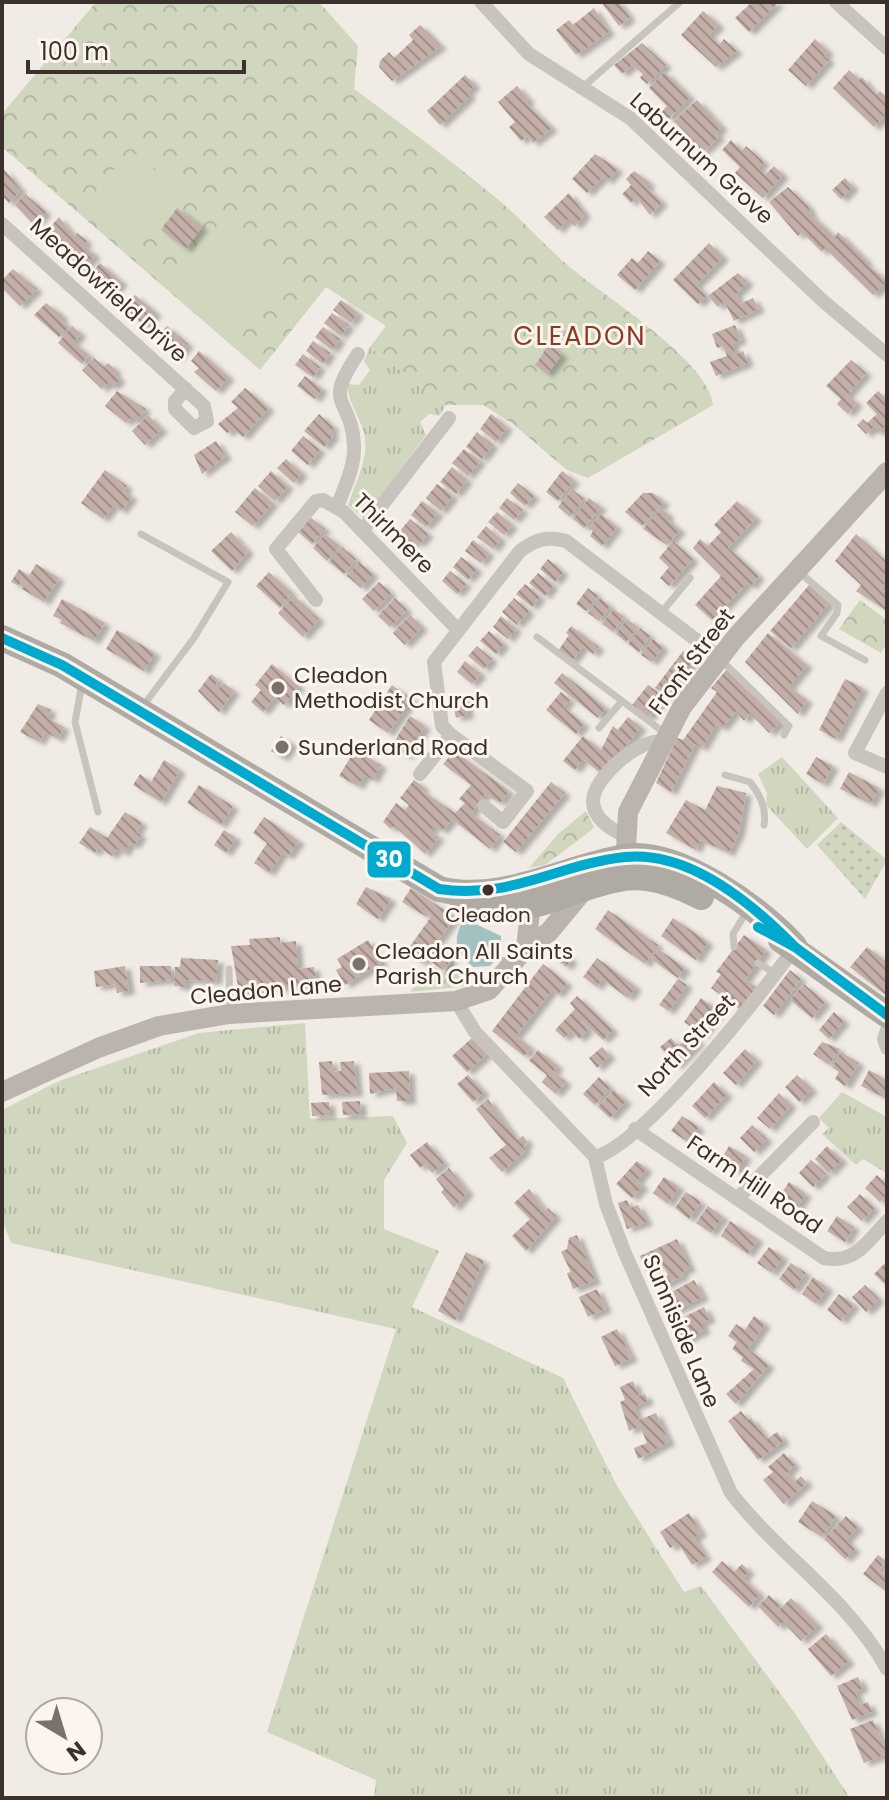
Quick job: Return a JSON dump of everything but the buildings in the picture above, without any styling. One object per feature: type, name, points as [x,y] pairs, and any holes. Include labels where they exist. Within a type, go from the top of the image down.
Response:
[{"type":"highway","points":[[2,638],[84,678],[447,891],[485,908],[532,896],[626,857],[659,861],[697,874],[746,912],[778,927],[795,947],[887,1015]]},
{"type":"highway","points":[[532,896],[583,891],[626,857]]},
{"type":"street","name":"Laburnum Grove","points":[[481,2],[529,54],[584,86],[630,118],[823,301],[887,355]]},
{"type":"street","points":[[836,2],[887,48]]},
{"type":"street","name":"Meadowfield Drive","points":[[2,224],[186,389]]},
{"type":"street","points":[[337,507],[354,461],[355,443],[339,393],[339,382],[356,363]]},
{"type":"street","points":[[362,531],[440,422]]},
{"type":"street","name":"Front Street","points":[[626,857],[628,812],[682,707],[794,572],[887,472]]},
{"type":"street","name":"Thirlmere","points":[[316,600],[276,549],[316,501],[323,500],[337,507],[362,531],[458,630]]},
{"type":"street","points":[[484,806],[503,822],[527,791],[442,726],[433,675],[434,662],[520,551],[534,541],[551,537],[580,550],[720,658]]},
{"type":"street","points":[[887,693],[855,753],[887,767]]},
{"type":"street","points":[[420,774],[451,735]]},
{"type":"street","points":[[626,857],[599,817],[593,803],[595,791],[634,747],[652,739],[665,738]]},
{"type":"street","name":"Cleadon Lane","points":[[2,1092],[98,1048],[159,1026],[229,1014],[456,1001],[489,990],[502,960],[549,932],[583,891]]},
{"type":"street","points":[[526,948],[532,896]]},
{"type":"street","name":"North Street","points":[[595,1157],[613,1150],[726,1038],[795,947]]},
{"type":"street","points":[[456,1001],[475,1032],[595,1157]]},
{"type":"street","points":[[887,1030],[884,1039],[887,1048]]},
{"type":"street","points":[[737,1199],[813,1122]]},
{"type":"street","name":"Farm Hill Road","points":[[635,1129],[824,1258],[837,1260],[857,1254],[887,1221]]},
{"type":"street","name":"Sunniside Lane","points":[[595,1157],[606,1204],[624,1251],[731,1493],[751,1519],[808,1571],[872,1641],[887,1669]]},
{"type":"lane","points":[[584,86],[680,2]]},
{"type":"lane","points":[[140,711],[194,638],[228,582],[141,534]]},
{"type":"lane","points":[[794,572],[838,605],[837,613],[821,636],[865,660]]},
{"type":"lane","points":[[661,613],[690,578]]},
{"type":"lane","points":[[537,637],[622,701],[665,738]]},
{"type":"lane","points":[[720,658],[779,713],[789,726],[784,735]]},
{"type":"lane","points":[[84,678],[75,722],[98,812]]},
{"type":"lane","points":[[599,728],[622,701]]},
{"type":"lane","points":[[725,775],[750,782],[760,795],[766,815],[764,825]]},
{"type":"lane","points":[[734,947],[733,934],[746,912]]},
{"type":"lane","points":[[758,963],[776,974]]},
{"type":"lane","points":[[229,969],[229,1014]]},
{"type":"green space","points":[[96,2],[319,2],[358,46],[354,89],[471,178],[571,268],[676,350],[707,388],[713,405],[588,478],[567,470],[513,424],[483,405],[446,405],[370,347],[386,326],[326,287],[260,370],[2,147],[2,114]]},
{"type":"green space","points":[[130,150],[183,193],[142,244],[88,201]]},
{"type":"green space","points":[[223,219],[290,274],[238,338],[171,284]]},
{"type":"green space","points":[[370,347],[446,405],[439,416],[429,414],[420,422],[426,435],[364,519],[348,505],[365,455],[365,438],[347,384],[359,385],[370,370],[364,361]]},
{"type":"green space","points":[[860,600],[887,620],[887,644],[881,653],[839,629]]},
{"type":"green space","points":[[782,757],[838,818],[807,849],[766,805],[767,793],[758,774]]},
{"type":"green space","points":[[586,811],[594,827],[589,832],[545,865],[529,868],[558,834]]},
{"type":"green space","points":[[841,822],[887,860],[865,899],[817,845]]},
{"type":"green space","points":[[452,962],[468,986],[410,992],[431,964],[444,973]]},
{"type":"green space","points":[[305,1023],[310,1119],[393,1116],[407,1143],[384,1180],[384,1229],[439,1251],[412,1307],[563,1378],[617,1486],[684,1592],[701,1586],[794,1712],[850,1798],[374,1798],[376,1780],[267,1732],[396,1329],[11,1243],[2,1219],[2,1110],[59,1081],[199,1033]]},
{"type":"green space","points":[[842,1092],[887,1117],[886,1173],[863,1159],[856,1165],[822,1134],[829,1128],[819,1118]]},
{"type":"water","points":[[469,921],[501,936],[501,954],[490,966],[473,967],[458,948],[461,925]]},
{"type":"transit line","name":"30","points":[[2,638],[62,665],[439,889],[489,890],[601,861],[649,857],[673,862],[719,884],[760,914],[795,947]]},
{"type":"transit line","name":"30","points":[[758,927],[795,947],[887,1015]]},
{"type":"place","name":"Cleadon Methodist Church","points":[[278,688]]},
{"type":"place","name":"Sunderland Road","points":[[282,747]]},
{"type":"place","name":"Cleadon","points":[[488,890]]},
{"type":"place","name":"Cleadon All Saints Parish Church","points":[[359,964]]},
{"type":"district","name":"CLEADON","points":[[580,336]]}]
